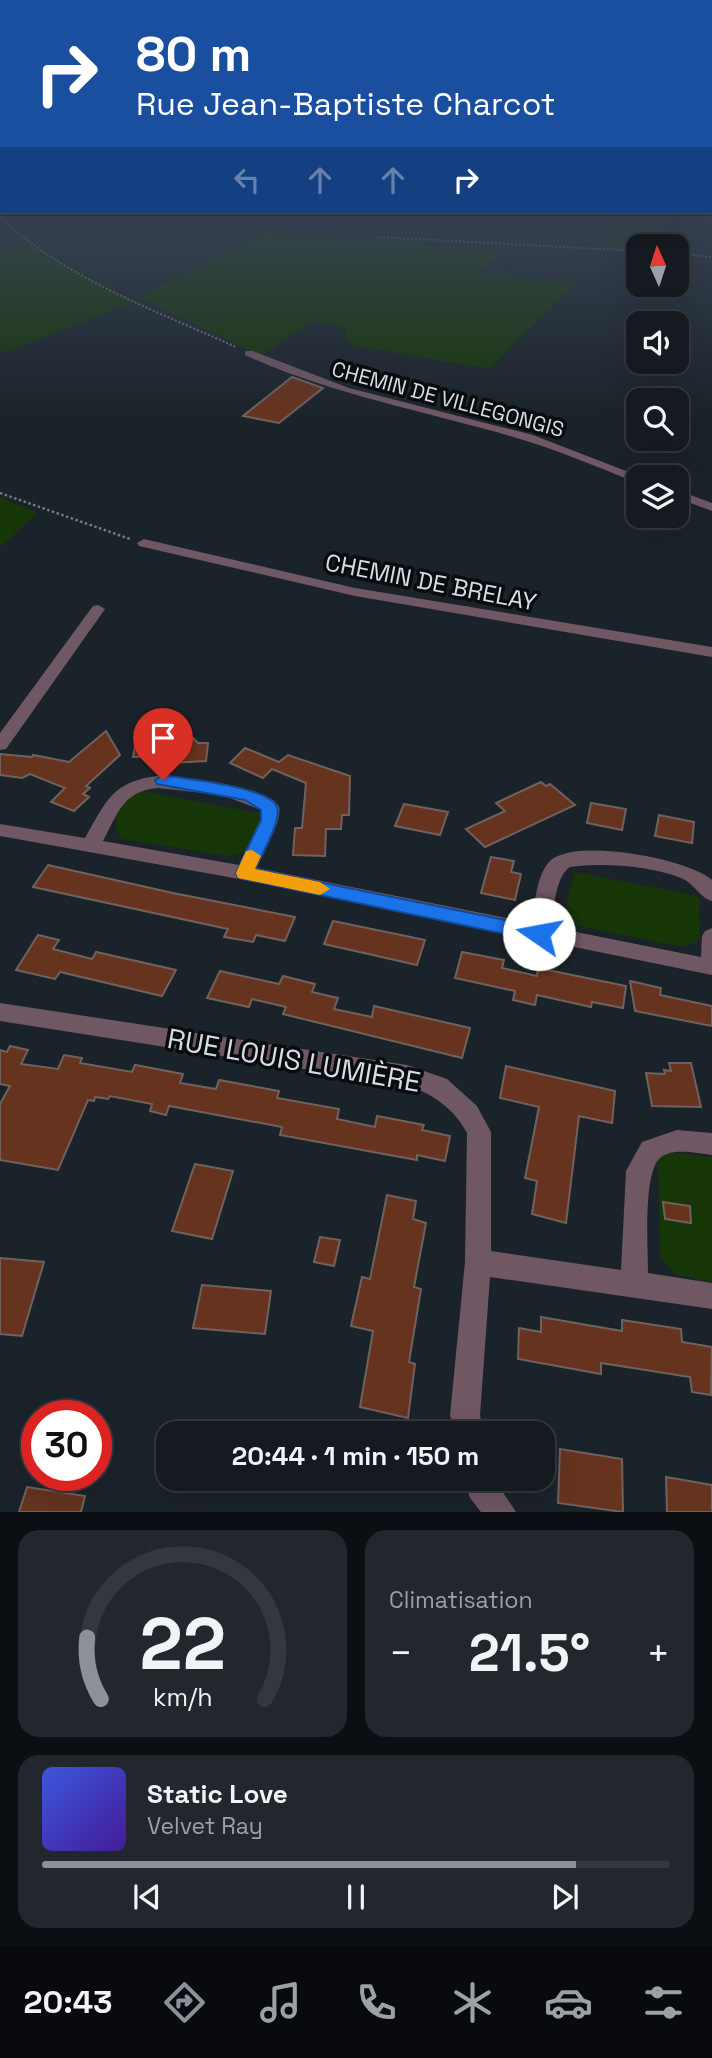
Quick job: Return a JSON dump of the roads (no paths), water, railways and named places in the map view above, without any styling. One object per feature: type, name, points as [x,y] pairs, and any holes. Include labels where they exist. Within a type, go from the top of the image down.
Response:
[{"type":"street","name":"CHEMIN DE VILLEGONGIS","points":[[248,353],[289,373],[516,434],[626,474]]},
{"type":"street","points":[[689,498],[712,507]]},
{"type":"street","name":"CHEMIN DE BRELAY","points":[[144,543],[346,591],[489,618],[712,652]]},
{"type":"street","points":[[0,745],[97,609]]},
{"type":"street","points":[[90,847],[128,788],[145,781],[163,780],[246,795],[261,800],[270,808],[269,820],[245,873]]},
{"type":"street","points":[[2,833],[245,873],[712,967],[712,936]]},
{"type":"street","points":[[539,934],[557,866],[567,858],[586,856],[687,872],[706,884],[712,894]]},
{"type":"street","name":"RUE LOUIS LUMIÈRE","points":[[0,1012],[407,1075],[439,1086],[469,1113],[479,1132],[478,1262],[466,1421]]},
{"type":"street","points":[[634,1283],[638,1171],[650,1150],[677,1141],[712,1144]]},
{"type":"street","points":[[478,1262],[712,1296]]},
{"type":"street","points":[[484,1491],[500,1512]]}]
